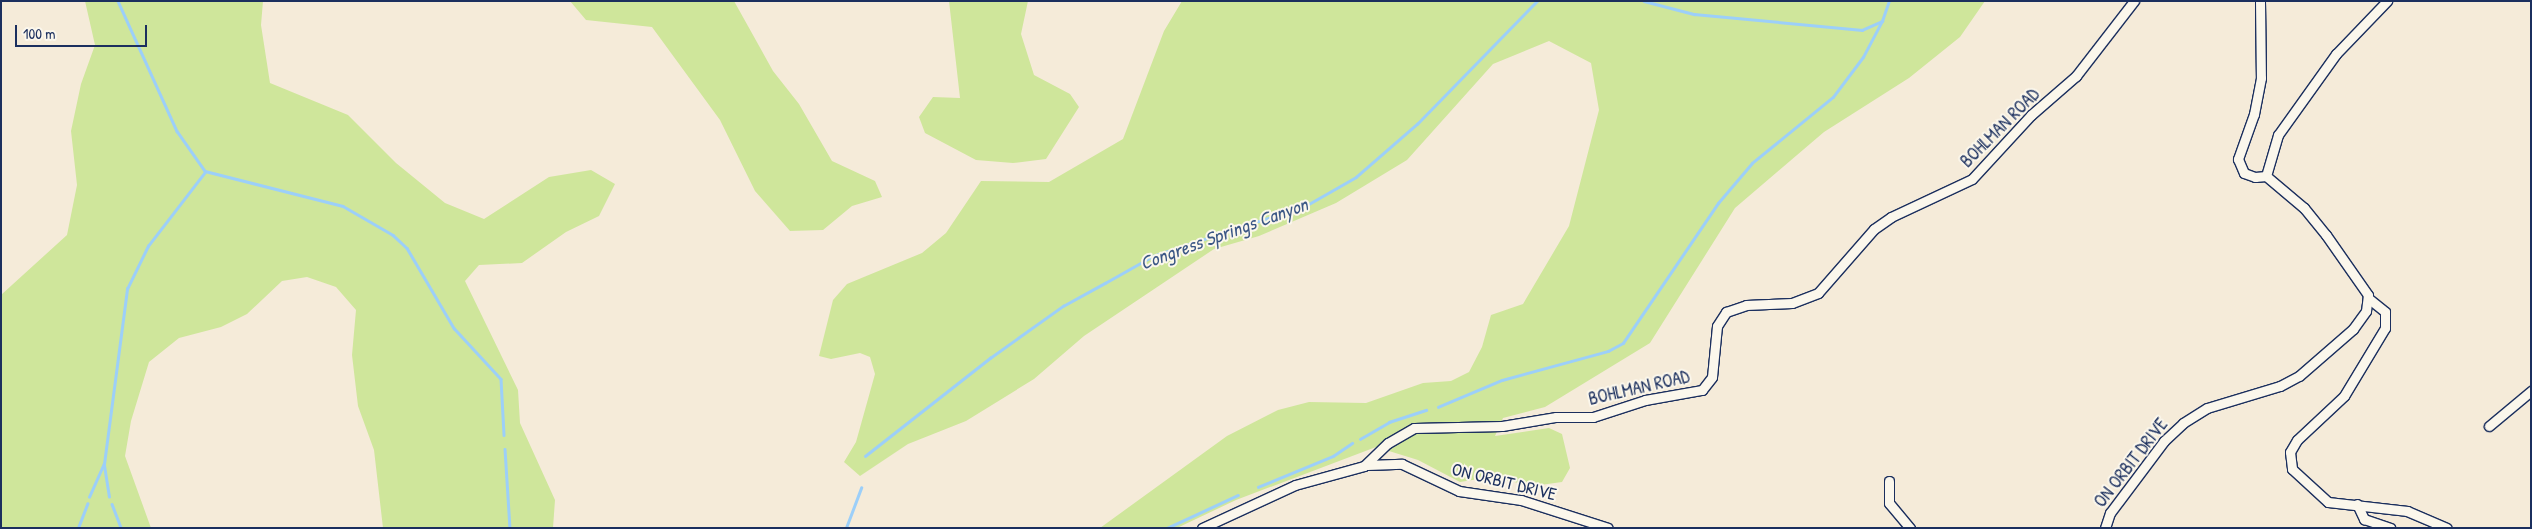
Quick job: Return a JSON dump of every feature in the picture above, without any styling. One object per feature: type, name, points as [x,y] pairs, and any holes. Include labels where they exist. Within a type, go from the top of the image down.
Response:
[{"type":"street","name":"BOHLMAN ROAD","points":[[1202,528],[1295,485],[1364,466],[1388,443],[1414,428],[1443,424],[1470,428],[1556,417],[1593,417],[1645,400],[1702,390],[1712,377],[1716,326],[1726,312],[1746,305],[1792,303],[1818,293],[1874,229],[1891,217],[1972,179],[2031,115],[2071,82],[2134,1]]},
{"type":"street","points":[[2260,1],[2261,78],[2254,114],[2238,159],[2248,176],[2266,176],[2304,208],[2368,298],[2385,312],[2385,328],[2344,396],[2296,440],[2289,460],[2292,469],[2328,502],[2357,504],[2407,512],[2447,528]]},
{"type":"street","points":[[2266,176],[2284,125],[2342,46],[2366,26],[2387,1]]},
{"type":"street","name":"ON ORBIT DRIVE","points":[[2105,528],[2110,513],[2164,441],[2183,423],[2207,408],[2280,386],[2299,376],[2353,329],[2366,311],[2368,298]]},
{"type":"street","points":[[2489,426],[2531,391]]},
{"type":"street","name":"ON ORBIT DRIVE","points":[[1364,466],[1402,464],[1458,491],[1521,500],[1608,528]]},
{"type":"street","points":[[1889,481],[1889,503],[1910,528]]},
{"type":"street","points":[[2357,504],[2364,519],[2390,528]]},
{"type":"green space","points":[[85,1],[263,1],[261,25],[270,83],[348,115],[396,163],[445,203],[484,219],[549,177],[591,170],[615,184],[599,216],[566,232],[522,263],[479,265],[465,281],[518,390],[520,423],[555,500],[553,528],[383,528],[374,450],[358,406],[352,355],[356,310],[336,287],[307,277],[282,281],[247,314],[221,327],[179,338],[149,362],[131,421],[125,456],[151,528],[1,528],[1,295],[67,235],[77,185],[71,131],[81,84],[95,45]]},
{"type":"green space","points":[[570,1],[734,1],[773,71],[799,104],[832,161],[875,181],[882,197],[852,206],[823,230],[790,231],[755,191],[720,120],[652,27],[586,20]]},
{"type":"green space","points":[[949,1],[1028,1],[1021,34],[1034,75],[1070,94],[1079,107],[1046,159],[1013,163],[976,160],[925,133],[919,117],[933,97],[960,98]]},
{"type":"green space","points":[[1182,1],[1985,1],[1960,37],[1909,78],[1824,132],[1735,208],[1650,343],[1545,407],[1503,418],[1495,436],[1549,428],[1562,434],[1570,468],[1562,482],[1533,486],[1491,477],[1460,482],[1418,460],[1376,447],[1236,500],[1177,528],[1100,528],[1227,436],[1278,410],[1309,402],[1366,403],[1423,383],[1451,381],[1469,372],[1482,347],[1491,315],[1523,304],[1569,226],[1599,110],[1591,63],[1549,41],[1493,64],[1407,160],[1336,203],[1259,236],[1214,249],[1084,336],[1034,379],[966,421],[908,444],[860,476],[844,462],[856,442],[875,374],[870,357],[860,353],[831,359],[819,356],[833,300],[847,284],[922,253],[946,233],[981,181],[1049,182],[1123,139],[1164,31]]},
{"type":"waterway","points":[[118,1],[177,131],[205,171],[343,206],[393,235],[407,248],[454,328],[501,379],[504,435]]},
{"type":"waterway","name":"Congress Springs Canyon","points":[[865,456],[990,358],[1063,306],[1153,256],[1307,205],[1356,177],[1417,124],[1537,1]]},
{"type":"waterway","name":"Congress Springs Canyon","points":[[1644,1],[1694,14],[1862,30],[1882,21],[1889,1]]},
{"type":"waterway","points":[[1438,407],[1502,380],[1608,351],[1623,343],[1718,203],[1752,163],[1833,97],[1863,57],[1882,21]]},
{"type":"waterway","points":[[109,497],[104,464],[127,289],[148,246],[205,172]]},
{"type":"waterway","points":[[1360,439],[1389,422],[1426,410]]},
{"type":"waterway","points":[[1258,487],[1333,456],[1352,443]]},
{"type":"waterway","points":[[505,449],[510,528]]},
{"type":"waterway","points":[[89,497],[104,464]]},
{"type":"waterway","name":"Congress Springs Canyon","points":[[846,528],[861,488]]},
{"type":"waterway","points":[[1167,528],[1238,495]]},
{"type":"waterway","points":[[78,528],[87,504]]},
{"type":"waterway","points":[[112,504],[121,528]]}]
